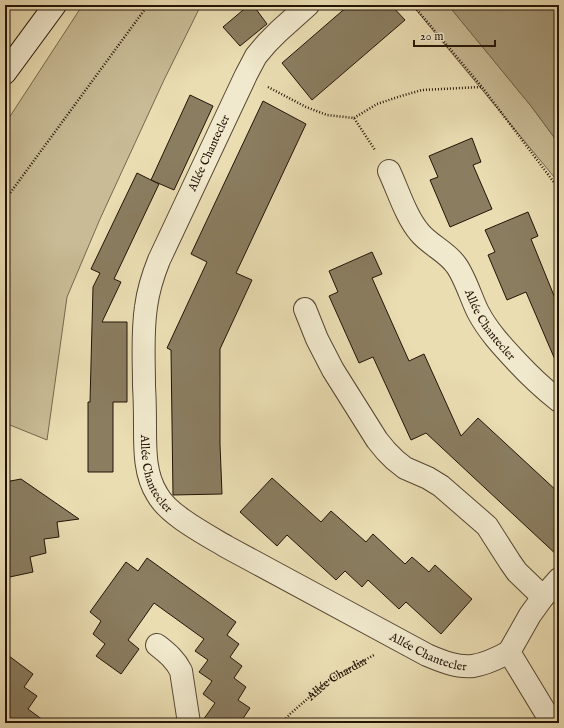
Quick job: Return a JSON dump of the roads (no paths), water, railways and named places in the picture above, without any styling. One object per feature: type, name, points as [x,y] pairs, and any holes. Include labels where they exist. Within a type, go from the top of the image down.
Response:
[{"type":"street","points":[[5,73],[55,5]]},
{"type":"street","name":"Allée Chantecler","points":[[308,5],[279,31],[256,56],[153,275],[146,307],[144,335],[145,455],[150,482],[157,496],[179,517],[196,528],[227,547],[427,655],[456,665],[472,666],[488,662],[509,652]]},
{"type":"street","name":"Allée Chantecler","points":[[389,171],[411,221],[420,234],[456,265],[478,311],[494,338],[528,374],[559,401]]},
{"type":"street","points":[[305,309],[333,370],[377,440],[386,451],[404,468],[428,478],[441,486],[486,526],[517,572],[542,597]]},
{"type":"street","points":[[552,723],[509,652],[542,597],[559,579]]},
{"type":"street","points":[[157,645],[178,663],[181,670],[189,723]]}]
